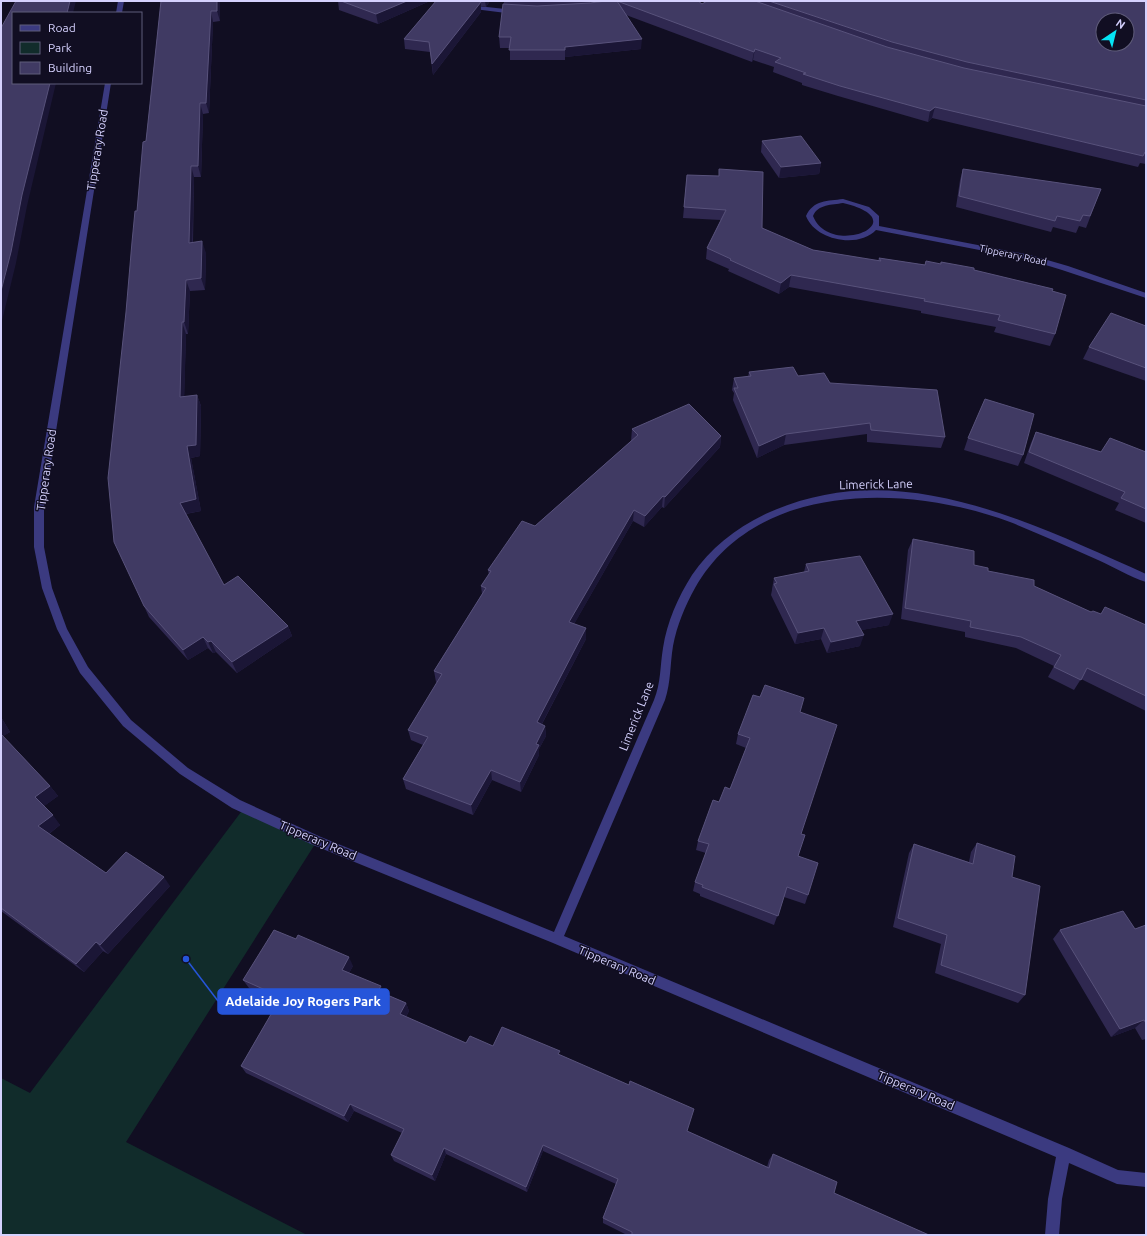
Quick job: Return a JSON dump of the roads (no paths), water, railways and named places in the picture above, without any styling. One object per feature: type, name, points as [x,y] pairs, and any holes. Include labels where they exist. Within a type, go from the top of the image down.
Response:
[{"type":"street","points":[[119,12],[121,1]]},
{"type":"street","points":[[459,6],[522,12]]},
{"type":"street","name":"Tipperary Road","points":[[108,84],[39,507],[39,547],[46,581],[62,629],[84,670],[127,723],[184,771],[236,804],[317,840],[557,939],[1118,1177],[1146,1180]]},
{"type":"street","points":[[843,201],[854,203],[872,212],[877,218],[878,224],[876,228],[870,233],[860,237],[849,238],[834,236],[814,227],[808,219],[809,212],[814,207],[828,202],[843,201]]},
{"type":"street","name":"Tipperary Road","points":[[876,228],[1027,257],[1066,268],[1146,296]]},
{"type":"street","name":"Limerick Lane","points":[[557,939],[663,690],[668,644],[679,611],[701,570],[721,549],[744,530],[779,510],[816,500],[862,495],[921,496],[966,505],[1015,520],[1146,578]]},
{"type":"street","points":[[1052,1235],[1055,1199],[1064,1153]]},
{"type":"place","name":"Adelaide Joy Rogers Park","points":[[186,959]]}]
